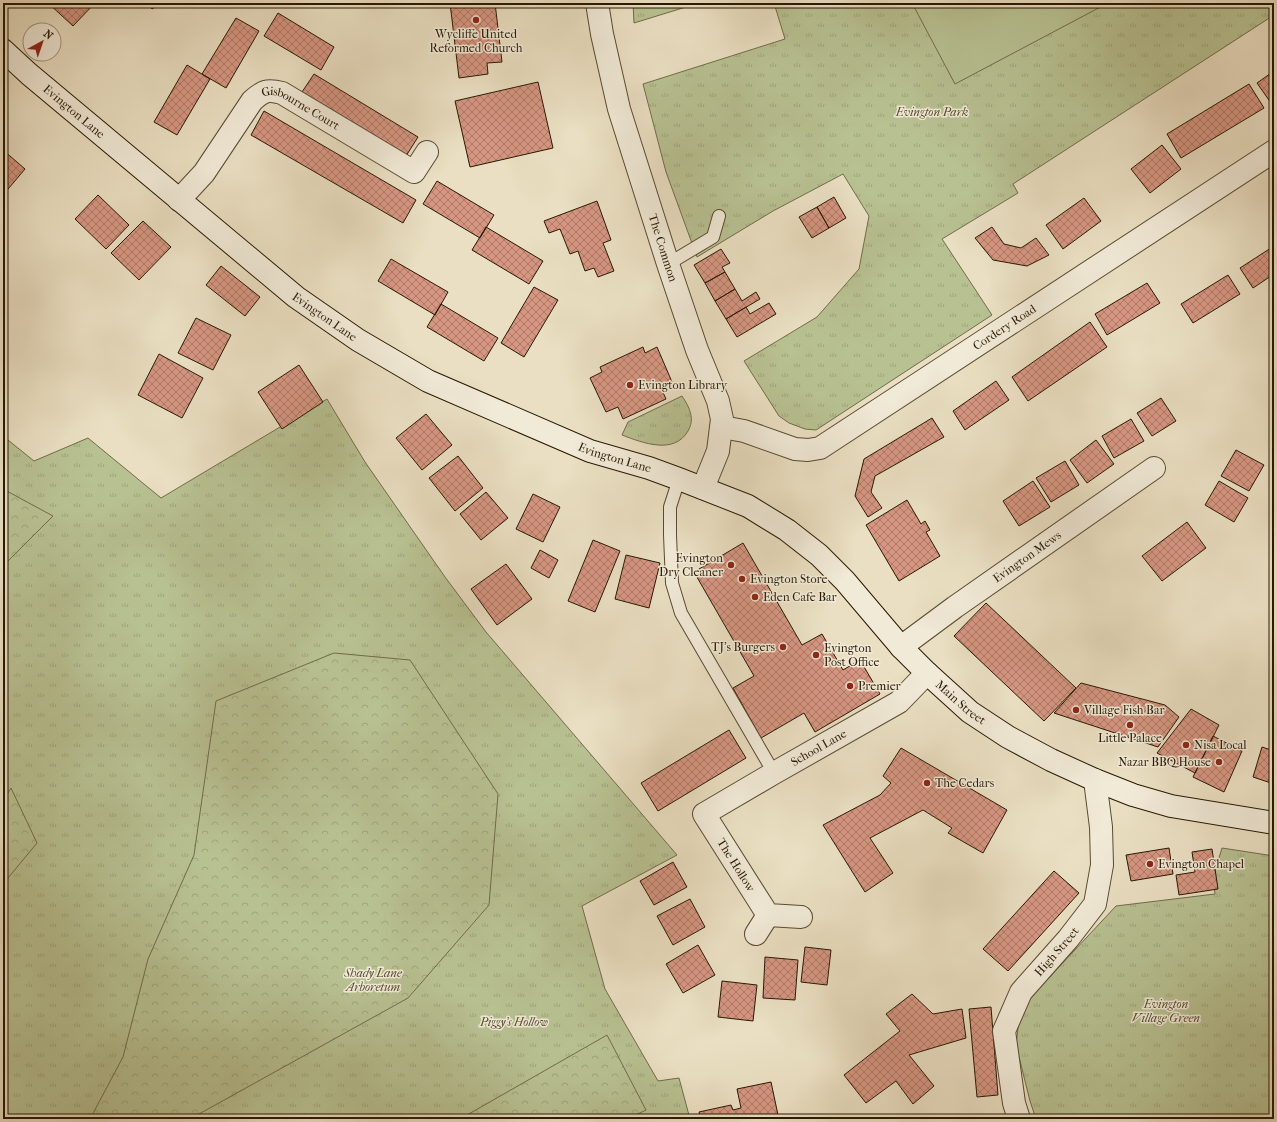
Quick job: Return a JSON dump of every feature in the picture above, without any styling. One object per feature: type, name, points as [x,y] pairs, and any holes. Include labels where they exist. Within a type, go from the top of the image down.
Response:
[{"type":"street","name":"The Common","points":[[596,3],[619,109],[668,264],[697,350],[718,401],[722,419],[718,451],[703,488]]},
{"type":"street","name":"Evington Lane","points":[[3,50],[29,74],[296,297],[358,340],[428,381],[590,451],[703,488]]},
{"type":"street","name":"Gisbourne Court","points":[[180,200],[204,173],[252,101],[261,93],[271,90],[282,93],[414,172],[427,152]]},
{"type":"street","name":"Cordery Road","points":[[722,427],[744,431],[795,449],[808,450],[820,448],[1274,151]]},
{"type":"street","name":"Evington Mews","points":[[901,647],[955,607],[1154,468]]},
{"type":"street","name":"Main Street","points":[[703,488],[748,506],[787,530],[819,555],[845,581],[901,647],[927,673],[970,712],[1008,737],[1051,760],[1133,795],[1171,806],[1274,823]]},
{"type":"street","name":"School Lane","points":[[704,814],[774,772],[899,702],[927,673]]},
{"type":"street","name":"High Street","points":[[1018,1119],[1014,1104],[1004,1031],[1021,992],[1068,939],[1095,904],[1102,865],[1101,827],[1096,780]]},
{"type":"street","name":"The Hollow","points":[[704,814],[768,916]]},
{"type":"street","points":[[756,934],[768,916],[801,917]]},
{"type":"lane","points":[[668,264],[713,237],[719,216]]},
{"type":"lane","points":[[679,479],[670,506],[670,535],[672,583],[681,613],[774,772]]},
{"type":"green space","points":[[633,3],[699,3],[634,23]]},
{"type":"green space","name":"Evington Park","points":[[774,3],[1274,3],[1274,15],[1013,184],[1018,193],[942,239],[992,315],[816,430],[805,429],[789,423],[779,416],[744,361],[817,317],[859,269],[869,216],[843,174],[773,211],[697,257],[666,172],[643,84],[785,39]]},
{"type":"green space","points":[[912,3],[1108,3],[955,84]]},
{"type":"green space","points":[[682,396],[691,414],[691,422],[688,431],[675,443],[667,445],[648,444],[622,435],[628,422]]},
{"type":"green space","points":[[327,399],[365,462],[445,577],[486,632],[677,855],[582,906],[605,989],[658,1081],[679,1078],[690,1119],[3,1119],[3,436],[34,461],[88,438],[161,498]]},
{"type":"green space","points":[[3,489],[53,516],[3,566]]},
{"type":"green space","name":"Shady Lane Arboretum","points":[[334,653],[410,660],[498,794],[489,905],[408,998],[190,1119],[90,1119],[123,1057],[148,959],[194,855],[216,701]]},
{"type":"green space","points":[[11,788],[37,843],[3,884],[3,801]]},
{"type":"green space","name":"Evington Village Green","points":[[1222,848],[1274,856],[1274,1119],[1036,1119],[1016,1045],[1019,1020],[1029,999],[1116,906],[1215,894],[1213,877]]},
{"type":"green space","points":[[607,1035],[646,1110],[627,1119],[460,1119]]},
{"type":"building","points":[[48,3],[95,3],[73,26]]},
{"type":"building","points":[[147,3],[160,3],[152,9]]},
{"type":"building","points":[[450,3],[495,3],[502,62],[487,63],[488,74],[459,78]]},
{"type":"building","points":[[278,13],[334,47],[321,70],[264,36]]},
{"type":"building","points":[[236,18],[259,31],[226,88],[202,74]]},
{"type":"building","points":[[187,65],[210,79],[177,135],[154,122]]},
{"type":"building","points":[[1274,71],[1274,102],[1271,103],[1257,83]]},
{"type":"building","points":[[314,74],[418,137],[406,156],[302,92]]},
{"type":"building","points":[[538,82],[553,148],[470,167],[455,101]]},
{"type":"building","points":[[1249,84],[1264,108],[1181,158],[1167,134]]},
{"type":"building","points":[[264,111],[416,200],[403,223],[251,135]]},
{"type":"building","points":[[1162,145],[1181,169],[1150,193],[1131,169]]},
{"type":"building","points":[[3,150],[25,169],[3,195]]},
{"type":"building","points":[[437,181],[494,215],[480,238],[423,204]]},
{"type":"building","points":[[98,195],[129,225],[106,249],[75,219]]},
{"type":"building","points":[[834,197],[846,218],[829,228],[817,207]]},
{"type":"building","points":[[1084,198],[1101,221],[1063,249],[1046,225]]},
{"type":"building","points":[[597,201],[611,240],[603,243],[614,271],[598,277],[594,268],[585,271],[578,251],[570,254],[560,229],[549,233],[544,221]]},
{"type":"building","points":[[817,207],[829,228],[812,238],[799,217]]},
{"type":"building","points":[[143,221],[171,247],[139,280],[111,253]]},
{"type":"building","points":[[486,227],[543,261],[529,284],[472,250]]},
{"type":"building","points":[[992,227],[1004,244],[1021,248],[1036,238],[1049,255],[1027,266],[993,260],[975,238]]},
{"type":"building","points":[[1274,246],[1274,274],[1253,288],[1240,268]]},
{"type":"building","points":[[721,249],[730,263],[722,267],[725,272],[705,283],[694,265]]},
{"type":"building","points":[[391,259],[448,292],[435,315],[378,281]]},
{"type":"building","points":[[221,266],[260,297],[245,316],[206,285]]},
{"type":"building","points":[[725,272],[735,289],[715,301],[705,283]]},
{"type":"building","points":[[1228,275],[1240,294],[1193,323],[1181,304]]},
{"type":"building","points":[[1147,283],[1160,303],[1107,335],[1095,314]]},
{"type":"building","points":[[534,287],[558,300],[524,357],[501,343]]},
{"type":"building","points":[[735,289],[742,301],[756,292],[760,299],[726,319],[715,301]]},
{"type":"building","points":[[769,303],[776,314],[737,337],[726,319],[746,307],[750,314]]},
{"type":"building","points":[[441,304],[498,338],[484,361],[427,327]]},
{"type":"building","points":[[196,318],[231,335],[213,370],[178,353]]},
{"type":"building","points":[[1090,322],[1107,347],[1028,401],[1012,377]]},
{"type":"building","name":"Evington Library","points":[[643,347],[645,353],[657,347],[672,382],[661,388],[666,399],[623,419],[618,407],[606,412],[590,378],[602,372],[600,367]]},
{"type":"building","points":[[159,354],[203,378],[182,418],[138,395]]},
{"type":"building","points":[[299,365],[323,402],[282,429],[258,392]]},
{"type":"building","points":[[996,381],[1009,400],[965,430],[953,411]]},
{"type":"building","points":[[1161,398],[1176,421],[1152,436],[1137,413]]},
{"type":"building","points":[[426,414],[452,445],[422,470],[396,438]]},
{"type":"building","points":[[932,418],[944,437],[875,476],[871,492],[882,508],[868,517],[855,496],[864,459]]},
{"type":"building","points":[[1131,419],[1144,441],[1114,458],[1102,436]]},
{"type":"building","points":[[1096,440],[1114,464],[1087,483],[1070,460]]},
{"type":"building","points":[[1236,450],[1264,465],[1249,491],[1221,476]]},
{"type":"building","points":[[458,456],[483,488],[455,511],[429,478]]},
{"type":"building","points":[[1065,461],[1079,485],[1051,502],[1036,478]]},
{"type":"building","points":[[1033,481],[1050,507],[1019,526],[1003,501]]},
{"type":"building","points":[[1219,481],[1248,498],[1234,522],[1205,505]]},
{"type":"building","points":[[486,492],[508,518],[481,540],[460,514]]},
{"type":"building","points":[[533,494],[560,507],[543,542],[516,529]]},
{"type":"building","points":[[907,500],[921,524],[925,521],[930,530],[926,532],[940,556],[899,581],[866,525]]},
{"type":"building","points":[[1187,522],[1206,548],[1162,581],[1142,556]]},
{"type":"building","points":[[593,540],[620,551],[595,612],[568,601]]},
{"type":"building","points":[[743,543],[802,645],[822,634],[843,670],[860,660],[880,694],[815,732],[804,713],[761,738],[733,688],[754,676],[694,572]]},
{"type":"building","points":[[540,550],[558,560],[549,578],[531,568]]},
{"type":"building","points":[[626,555],[660,563],[649,608],[615,599]]},
{"type":"building","points":[[506,564],[532,599],[497,625],[471,589]]},
{"type":"building","points":[[986,603],[1076,688],[1044,721],[954,636]]},
{"type":"building","points":[[1081,683],[1165,705],[1179,717],[1158,747],[1054,713]]},
{"type":"building","name":"Nisa Local","points":[[1191,709],[1219,725],[1195,773],[1157,753]]},
{"type":"building","points":[[729,730],[746,758],[658,811],[641,783]]},
{"type":"building","name":"Nazar BBQ House","points":[[1213,736],[1242,751],[1224,792],[1193,777]]},
{"type":"building","points":[[1262,747],[1274,751],[1274,784],[1253,777]]},
{"type":"building","points":[[901,748],[1007,810],[983,853],[948,833],[952,828],[923,810],[870,838],[893,873],[865,892],[823,825],[880,795],[891,783],[883,776]]},
{"type":"building","name":"Evington Chapel","points":[[1169,848],[1173,874],[1131,881],[1126,855]]},
{"type":"building","points":[[1212,849],[1218,889],[1179,895],[1176,875],[1195,872],[1192,852]]},
{"type":"building","points":[[673,862],[687,887],[654,905],[640,881]]},
{"type":"building","points":[[1054,871],[1079,893],[1008,971],[983,949]]},
{"type":"building","points":[[690,899],[705,927],[673,945],[657,916]]},
{"type":"building","points":[[698,945],[715,975],[683,993],[666,964]]},
{"type":"building","points":[[805,947],[831,950],[827,985],[801,982]]},
{"type":"building","points":[[765,957],[798,960],[795,1000],[763,998]]},
{"type":"building","points":[[722,981],[757,985],[753,1021],[718,1017]]},
{"type":"building","points":[[912,994],[933,1014],[962,1009],[966,1038],[909,1055],[934,1086],[913,1104],[896,1081],[866,1103],[844,1075],[900,1031],[886,1014]]},
{"type":"building","points":[[991,1007],[998,1095],[977,1097],[969,1009]]},
{"type":"building","points":[[771,1082],[778,1115],[767,1119],[701,1119],[699,1112],[731,1105],[733,1110],[741,1108],[737,1089]]},
{"type":"place","name":"Wycliffe United Reformed Church","points":[[476,20]]},
{"type":"place","name":"Evington Library","points":[[630,385]]},
{"type":"place","name":"Evington Dry Cleaner","points":[[731,565]]},
{"type":"place","name":"Evington Store","points":[[742,579]]},
{"type":"place","name":"Eden Cafe Bar","points":[[755,597]]},
{"type":"place","name":"TJ's Burgers","points":[[783,647]]},
{"type":"place","name":"Evington Post Office","points":[[816,655]]},
{"type":"place","name":"Premier","points":[[850,686]]},
{"type":"place","name":"Village Fish Bar","points":[[1076,710]]},
{"type":"place","name":"Little Palace","points":[[1130,725]]},
{"type":"place","name":"Nisa Local","points":[[1186,745]]},
{"type":"place","name":"Nazar BBQ House","points":[[1219,762]]},
{"type":"place","name":"The Cedars","points":[[927,783]]},
{"type":"place","name":"Evington Chapel","points":[[1150,864]]},
{"type":"park label","name":"Piggy's Hollow","points":[[514,1022]]}]
